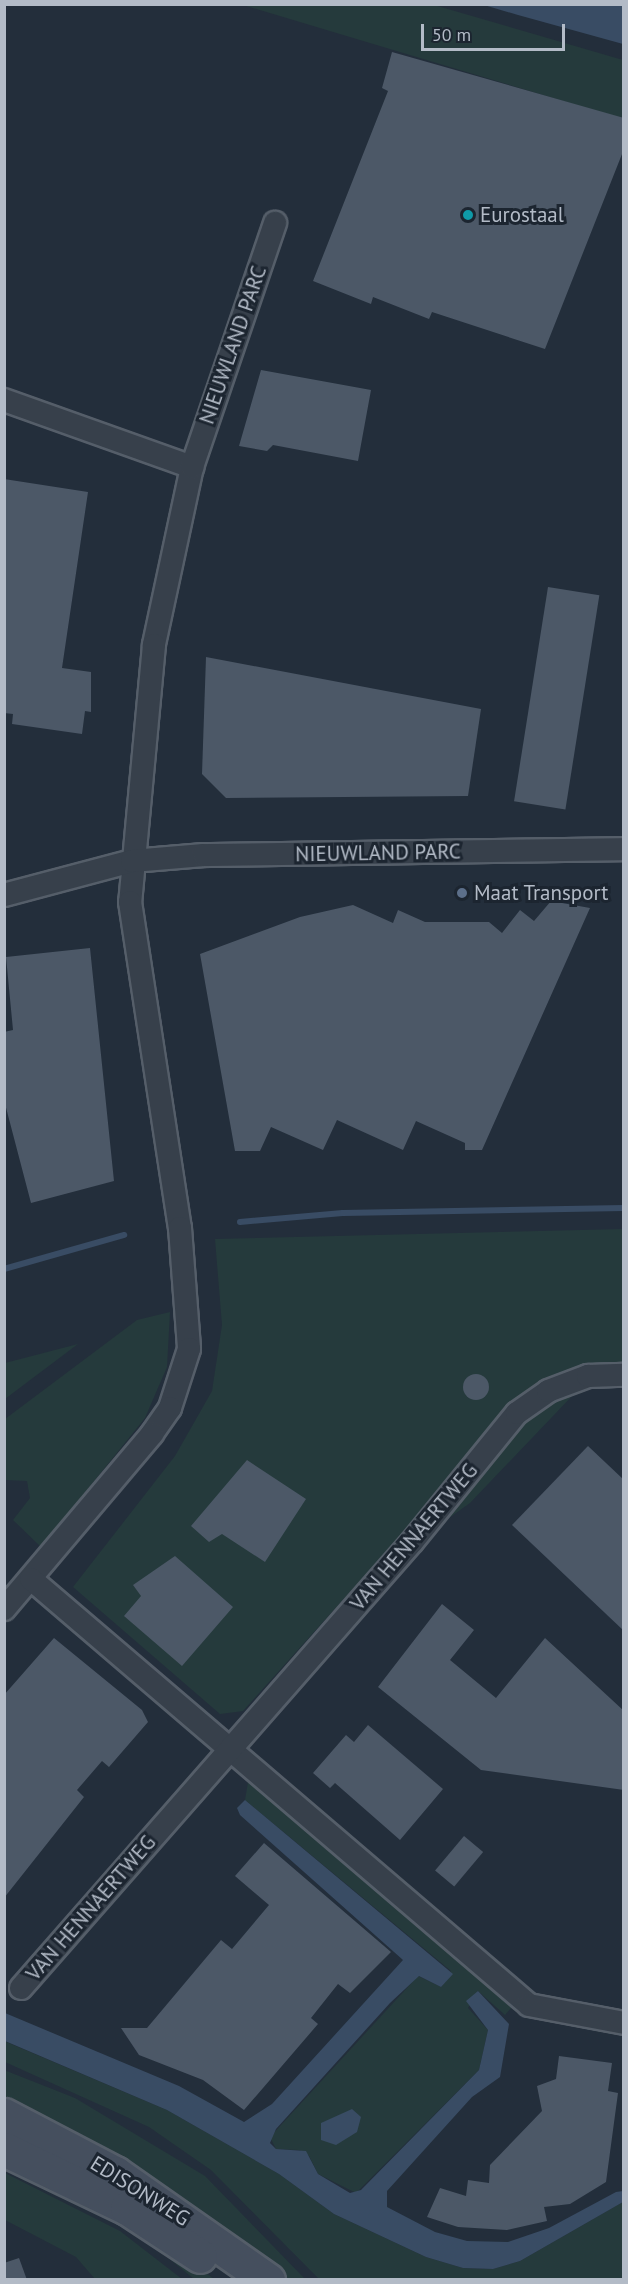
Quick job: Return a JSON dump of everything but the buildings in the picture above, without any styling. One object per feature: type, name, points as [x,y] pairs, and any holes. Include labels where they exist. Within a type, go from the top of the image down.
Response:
[{"type":"main road","name":"EDISONWEG","points":[[4,2115],[115,2173],[268,2280]]},
{"type":"main road","name":"EDISONWEG","points":[[4,2149],[127,2208],[230,2280]]},
{"type":"street","name":"NIEUWLAND PARC","points":[[4,1609],[31,1580],[170,1408],[189,1349],[180,1228],[130,902],[132,861],[154,645],[192,467],[275,223]]},
{"type":"street","points":[[4,400],[192,467]]},
{"type":"street","name":"NIEUWLAND PARC","points":[[4,895],[132,861],[204,855],[624,849]]},
{"type":"street","name":"VAN HENNAERTWEG","points":[[21,1988],[232,1747],[517,1413],[548,1391],[588,1376],[624,1375]]},
{"type":"street","points":[[31,1580],[81,1618],[232,1747],[529,2006],[624,2023]]},
{"type":"green space","points":[[243,5],[434,5],[623,60],[623,119]]},
{"type":"green space","points":[[623,1229],[623,1370],[574,1394],[470,1503],[358,1583],[243,1711],[220,1714],[73,1587],[175,1456],[212,1391],[222,1325],[215,1239]]},
{"type":"green space","points":[[170,1312],[167,1367],[145,1418],[41,1547],[13,1520],[30,1498],[27,1481],[5,1480],[5,1419],[137,1320]]},
{"type":"green space","points":[[78,1344],[5,1399],[5,1363]]},
{"type":"green space","points":[[249,1776],[512,2007],[505,2015],[478,1991],[468,2008],[488,2030],[479,2070],[356,2193],[318,2174],[309,2156],[299,2150],[276,2149],[270,2137],[418,1976],[441,1987],[451,1971],[245,1800]]},
{"type":"green space","points":[[4,2041],[167,2110],[279,2174],[334,2214],[426,2257],[463,2268],[493,2269],[520,2261],[623,2202],[623,2279],[319,2279],[211,2170],[149,2127],[5,2062]]},
{"type":"green space","points":[[4,2070],[75,2098],[205,2176],[305,2279],[282,2279],[42,2115],[5,2097]]},
{"type":"green space","points":[[5,2173],[120,2231],[182,2279],[95,2279],[76,2257],[5,2220]]},
{"type":"green space","points":[[145,2239],[187,2258],[214,2279],[194,2279]]},
{"type":"water","points":[[484,5],[623,5],[623,44],[518,15]]},
{"type":"water","points":[[245,1800],[453,1974],[441,1987],[419,1976],[390,2003],[276,2129],[270,2143],[276,2149],[306,2151],[318,2174],[350,2193],[361,2190],[479,2070],[488,2030],[466,2001],[478,1991],[509,2024],[500,2077],[472,2097],[387,2191],[387,2207],[435,2232],[467,2241],[508,2242],[549,2228],[616,2192],[623,2191],[623,2202],[520,2261],[493,2269],[463,2268],[426,2257],[334,2214],[279,2174],[167,2110],[5,2041],[5,2013],[179,2086],[244,2122],[272,2104],[403,1960],[240,1815],[237,1808]]},
{"type":"water","points":[[352,2109],[361,2117],[357,2132],[336,2145],[321,2140],[321,2123]]},
{"type":"waterway","points":[[240,1222],[343,1213],[624,1208]]},
{"type":"waterway","points":[[4,1269],[124,1235]]},
{"type":"place","name":"Eurostaal","points":[[468,215]]},
{"type":"place","name":"Maat Transport","points":[[462,893]]}]
